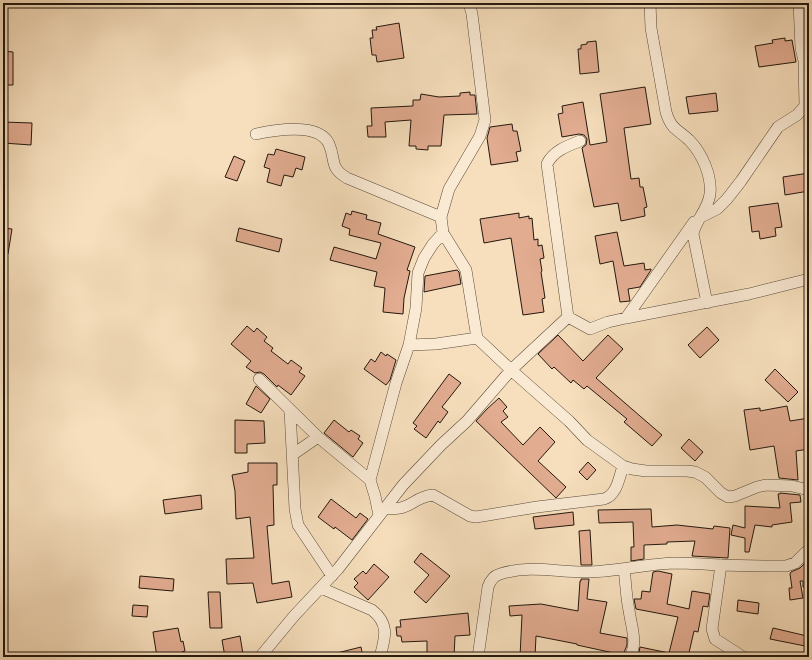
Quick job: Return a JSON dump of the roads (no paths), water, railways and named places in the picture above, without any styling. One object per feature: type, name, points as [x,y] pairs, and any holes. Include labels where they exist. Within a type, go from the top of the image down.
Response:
[{"type":"street","points":[[469,3],[472,14],[485,120],[480,136],[449,189],[441,217],[443,233],[466,270],[477,338],[569,421],[587,440],[623,466],[646,471],[695,472],[705,477],[721,493],[728,497],[766,485],[792,486],[809,490]]},
{"type":"street","points":[[650,3],[651,28],[666,112],[669,121],[677,131],[689,141],[707,170],[710,194],[708,204],[694,229],[693,234],[707,303]]},
{"type":"street","points":[[702,217],[717,209],[728,199],[778,127],[797,115],[805,106],[804,61],[801,48],[799,3]]},
{"type":"street","points":[[256,134],[279,129],[294,129],[306,130],[317,134],[325,138],[329,144],[336,168],[347,178],[441,217]]},
{"type":"street","points":[[568,317],[547,164],[548,160],[556,152],[580,141]]},
{"type":"street","points":[[626,318],[708,204]]},
{"type":"street","points":[[370,480],[396,383],[409,345],[416,308],[418,273],[424,258],[433,244],[443,233]]},
{"type":"street","points":[[568,317],[590,329],[608,322],[707,303],[809,279]]},
{"type":"street","points":[[260,657],[294,616],[332,576],[403,485],[441,445],[467,421],[511,370],[568,317]]},
{"type":"street","points":[[409,345],[436,344],[477,338]]},
{"type":"street","points":[[259,379],[318,437],[370,480],[382,511]]},
{"type":"street","points":[[290,410],[295,509],[298,525],[332,576]]},
{"type":"street","points":[[292,455],[318,437]]},
{"type":"street","points":[[382,511],[405,508],[424,497],[433,495],[470,516],[476,517],[537,507],[604,500],[613,494],[623,466]]},
{"type":"street","points":[[478,657],[488,586],[497,574],[515,570],[537,568],[580,572],[624,569],[652,564],[676,563],[786,566],[795,563],[809,549]]},
{"type":"street","points":[[720,565],[712,630],[715,639],[743,657]]},
{"type":"street","points":[[624,569],[629,611],[634,635],[632,653],[630,657]]},
{"type":"street","points":[[321,588],[378,614],[386,633],[380,657]]}]
